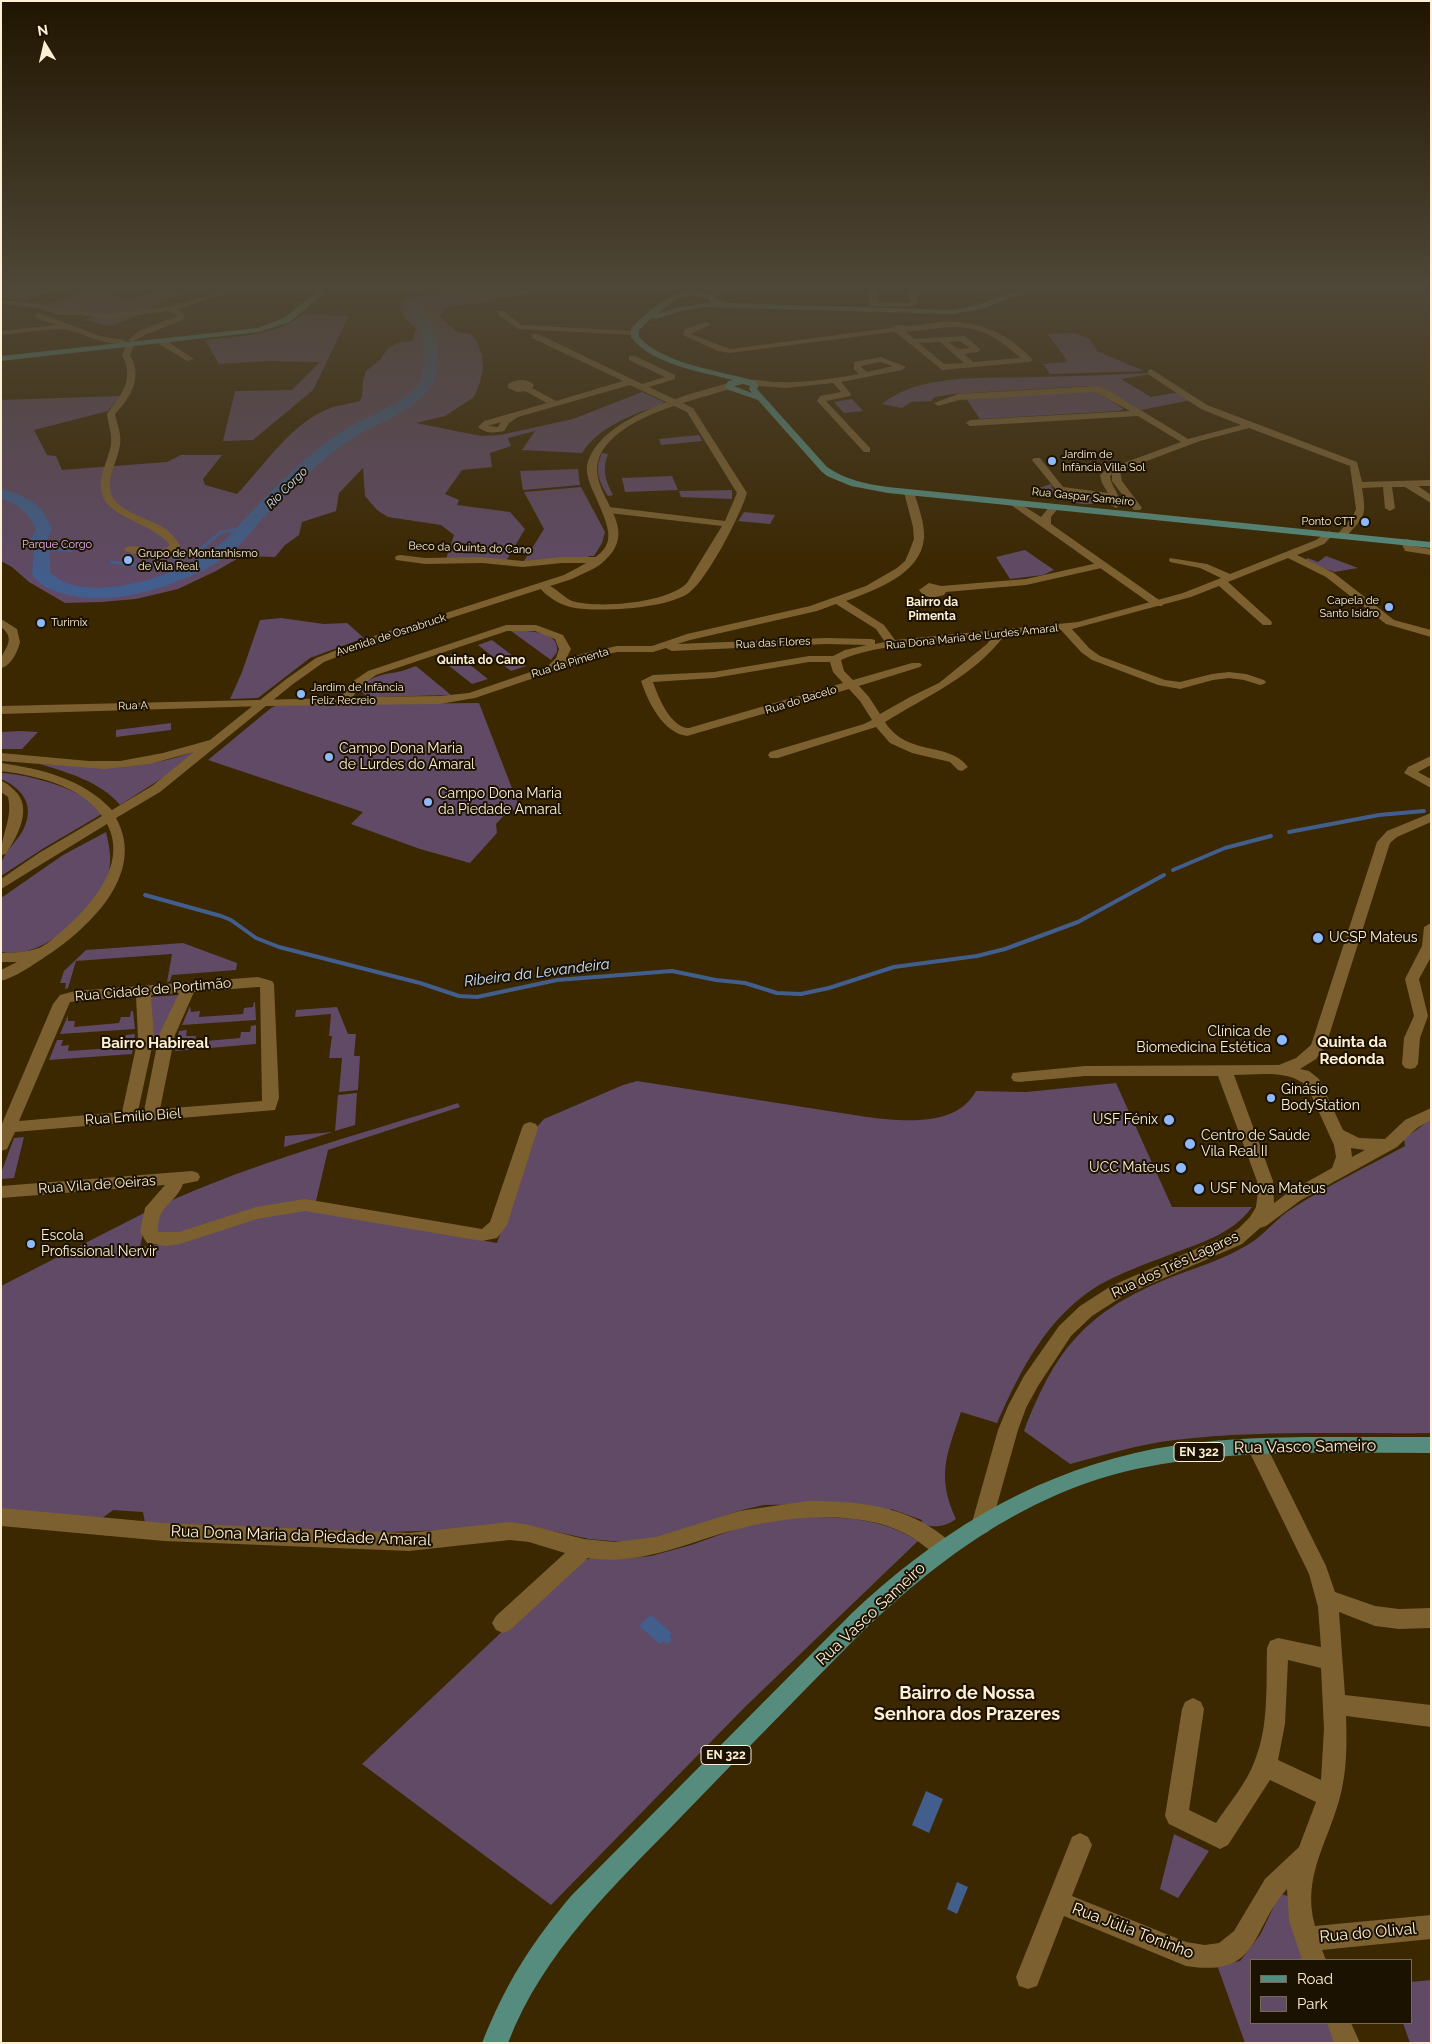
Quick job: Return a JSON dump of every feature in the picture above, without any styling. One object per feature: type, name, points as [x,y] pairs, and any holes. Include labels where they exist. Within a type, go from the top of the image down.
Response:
[{"type":"main road","points":[[729,385],[731,389],[764,401]]},
{"type":"main road","points":[[740,391],[748,385]]},
{"type":"main road","name":"Rua Gaspar Sameiro","points":[[749,385],[830,473],[861,485],[909,492],[1054,507],[1114,507]]},
{"type":"main road","name":"Rua Gaspar Sameiro","points":[[1137,512],[1431,545]]},
{"type":"main road","name":"Rua Vasco Sameiro","points":[[495,2043],[505,2016],[532,1965],[558,1930],[584,1900],[708,1773],[880,1602],[944,1548],[981,1526],[1048,1491],[1104,1470],[1180,1454],[1258,1447],[1431,1445]]},
{"type":"street","points":[[128,549],[158,553],[170,550],[174,545],[170,538],[150,523],[111,505],[106,493],[105,478],[113,459],[116,436],[111,414],[124,398],[129,385]]},
{"type":"street","points":[[514,416],[619,385]]},
{"type":"street","points":[[543,586],[566,602],[594,608],[624,605],[673,596],[684,591],[692,584],[741,499],[741,488],[691,412],[638,385]]},
{"type":"street","points":[[642,387],[647,385]]},
{"type":"street","points":[[703,396],[728,385]]},
{"type":"street","points":[[758,385],[796,386]]},
{"type":"street","points":[[764,401],[764,393],[770,389],[801,385]]},
{"type":"street","points":[[839,385],[846,394],[823,398],[821,401],[867,450]]},
{"type":"street","points":[[1174,385],[1199,404],[1295,443],[1353,463],[1361,512],[1341,536]]},
{"type":"street","points":[[526,388],[555,404]]},
{"type":"street","points":[[938,403],[958,397],[1096,389],[1105,392],[1187,442]]},
{"type":"street","points":[[703,396],[740,391]]},
{"type":"street","name":"Avenida de Osnabruck","points":[[76,841],[163,789],[183,769],[310,666],[332,654],[575,575],[600,560],[610,550],[614,539],[614,528],[609,510],[592,478],[591,466],[597,450],[607,438],[628,424],[677,404],[703,396]]},
{"type":"street","points":[[970,423],[1139,413]]},
{"type":"street","points":[[1114,507],[1108,484],[1104,478],[1105,475],[1120,467],[1187,442],[1251,425]]},
{"type":"street","points":[[1037,460],[1060,489],[1114,507],[1126,504],[1137,512]]},
{"type":"street","points":[[1120,467],[1115,474],[1119,484],[1137,512]]},
{"type":"street","points":[[1358,485],[1431,483]]},
{"type":"street","points":[[1108,484],[1119,484]]},
{"type":"street","points":[[1387,484],[1390,508]]},
{"type":"street","points":[[1408,484],[1431,500]]},
{"type":"street","name":"Rua da Pimenta","points":[[265,702],[456,699],[481,693],[553,667],[612,650],[653,649],[687,637],[791,615],[839,601],[889,578],[909,562],[919,539],[918,527],[909,492]]},
{"type":"street","points":[[1014,502],[1158,604]]},
{"type":"street","points":[[1046,526],[1046,517],[1054,507]]},
{"type":"street","points":[[609,510],[728,524]]},
{"type":"street","name":"Rua Dona Maria de Lurdes Amaral","points":[[686,732],[675,727],[653,697],[647,681],[651,678],[714,675],[810,659],[835,659],[844,654],[892,644],[1064,627],[1106,619],[1158,604],[1226,580],[1322,542],[1329,534]]},
{"type":"street","points":[[1406,542],[1410,549],[1431,552]]},
{"type":"street","points":[[1289,555],[1330,575],[1390,622],[1431,634]]},
{"type":"street","name":"Beco da Quinta do Cano","points":[[400,558],[425,561],[488,560],[523,564],[562,560],[600,560]]},
{"type":"street","points":[[1174,560],[1203,566],[1226,580],[1267,623]]},
{"type":"street","points":[[941,589],[1026,582],[1102,565]]},
{"type":"street","points":[[839,601],[880,627],[892,644]]},
{"type":"street","points":[[1,622],[13,630],[16,639],[12,650],[1,665]]},
{"type":"street","points":[[1064,627],[1096,658],[1134,671],[1162,684],[1180,686],[1212,677],[1235,675],[1260,682]]},
{"type":"street","points":[[344,701],[350,690],[357,683],[378,670],[506,628],[536,628],[559,637],[566,650],[553,667]]},
{"type":"street","points":[[774,755],[857,732],[914,699],[941,687],[991,646],[1000,634]]},
{"type":"street","points":[[1,644],[16,639]]},
{"type":"street","name":"Rua das Flores","points":[[653,649],[826,641],[892,644]]},
{"type":"street","points":[[835,659],[838,670],[869,705],[877,721],[888,736],[900,744],[916,750],[954,759],[962,767]]},
{"type":"street","name":"Rua do Bacelo","points":[[686,732],[702,730],[916,665]]},
{"type":"street","name":"Rua A","points":[[1,710],[265,702]]},
{"type":"street","points":[[1,757],[35,758],[88,765],[121,764],[166,757],[220,739]]},
{"type":"street","points":[[1431,760],[1410,773],[1431,784]]},
{"type":"street","points":[[1,768],[44,776],[84,792],[104,808],[116,830],[119,856],[113,878],[97,903],[64,937],[37,957],[1,976]]},
{"type":"street","points":[[1,785],[14,796],[17,816],[13,831],[1,851]]},
{"type":"street","points":[[1313,1083],[1313,1065],[1318,1045],[1384,842],[1392,834],[1431,817]]},
{"type":"street","points":[[1,885],[76,841]]},
{"type":"street","points":[[1,893],[76,841]]},
{"type":"street","points":[[1410,1064],[1412,1038],[1421,1016],[1412,980],[1429,946],[1431,927]]},
{"type":"street","points":[[1,958],[37,953],[64,937]]},
{"type":"street","name":"Rua Cidade de Portimão","points":[[1,1146],[63,1000],[73,996],[258,982],[267,984],[271,1102],[268,1106],[258,1108]]},
{"type":"street","points":[[151,1116],[167,1035],[189,987]]},
{"type":"street","points":[[129,1118],[146,1038],[143,990]]},
{"type":"street","points":[[1279,1070],[1305,1060],[1312,1055],[1318,1045]]},
{"type":"street","name":"Rua dos Três Lagares","points":[[981,1526],[1014,1413],[1031,1381],[1065,1331],[1086,1311],[1117,1291],[1228,1243],[1251,1229],[1267,1202],[1265,1181],[1224,1070]]},
{"type":"street","points":[[1019,1077],[1076,1072],[1279,1070],[1299,1073],[1313,1083],[1337,1134],[1344,1153],[1340,1170]]},
{"type":"street","name":"Rua Emílio Biel","points":[[9,1127],[258,1108]]},
{"type":"street","points":[[1251,1229],[1295,1196],[1386,1145],[1411,1124],[1431,1113]]},
{"type":"street","name":"Rua Vila de Oeiras","points":[[1,1192],[184,1178],[153,1208],[149,1232],[153,1238],[166,1240],[180,1238],[250,1215],[305,1205],[482,1235],[491,1233],[498,1225],[530,1128]]},
{"type":"street","points":[[1337,1134],[1356,1144],[1386,1145]]},
{"type":"street","points":[[1265,1181],[1278,1192],[1295,1196]]},
{"type":"street","points":[[1258,1447],[1319,1573],[1327,1598],[1334,1704],[1334,1760],[1329,1796],[1300,1880],[1300,1917],[1310,1950]]},
{"type":"street","name":"Rua Dona Maria da Piedade Amaral","points":[[1,1517],[164,1532],[409,1542],[428,1542],[511,1531],[541,1536],[584,1548],[616,1551],[666,1544],[745,1518],[788,1511],[822,1510],[855,1512],[893,1519],[923,1533],[944,1548]]},
{"type":"street","points":[[503,1623],[584,1548]]},
{"type":"street","points":[[1327,1598],[1375,1616],[1399,1619],[1431,1618]]},
{"type":"street","points":[[1193,1709],[1177,1816],[1220,1837],[1265,1766],[1272,1737],[1278,1648],[1332,1660]]},
{"type":"street","points":[[1334,1704],[1431,1716]]},
{"type":"street","points":[[1265,1766],[1329,1796]]},
{"type":"street","points":[[1028,1977],[1080,1845]]},
{"type":"street","name":"Rua Júlia Toninho","points":[[1058,1902],[1186,1954],[1202,1957],[1219,1955],[1235,1949],[1241,1943],[1252,1928],[1275,1884],[1309,1853]]},
{"type":"street","name":"Rua do Olival","points":[[1310,1950],[1431,1927]]},
{"type":"street","points":[[1339,2024],[1347,2043]]},
{"type":"green space","points":[[297,385],[315,385],[313,390],[253,440],[223,441],[235,391],[292,390]]},
{"type":"green space","name":"Parque Corgo","points":[[363,385],[479,385],[474,397],[445,416],[416,423],[481,436],[500,435],[573,419],[642,392],[664,402],[657,407],[617,423],[594,439],[582,453],[522,450],[535,431],[508,438],[511,446],[490,453],[492,467],[462,470],[445,494],[459,500],[457,505],[510,512],[525,529],[506,561],[446,559],[454,535],[441,525],[388,517],[377,510],[365,496],[363,468],[339,493],[336,511],[302,522],[299,535],[285,545],[275,557],[242,556],[178,589],[136,599],[65,603],[29,582],[12,567],[1,561],[1,400],[121,396],[108,411],[34,430],[47,455],[56,456],[62,470],[167,462],[181,455],[222,455],[203,479],[205,485],[237,494],[280,445],[304,423],[333,407],[360,401]]},
{"type":"green space","points":[[922,385],[1132,385],[1151,397],[1180,392],[1191,400],[1141,410],[1108,392],[1086,386],[953,394],[935,397],[931,401],[911,402],[902,408],[882,404],[898,394]]},
{"type":"green space","points":[[1094,391],[1124,409],[1118,411],[980,419],[965,397]]},
{"type":"green space","points":[[852,399],[863,411],[844,413],[834,402]]},
{"type":"green space","points":[[699,435],[702,441],[661,445],[659,439]]},
{"type":"green space","points":[[602,453],[608,454],[605,474],[613,495],[608,496],[602,486],[598,470]]},
{"type":"green space","points":[[578,469],[580,485],[523,490],[520,471]]},
{"type":"green space","points":[[672,476],[678,490],[625,492],[622,478]]},
{"type":"green space","points":[[1051,484],[1053,490],[1072,493],[1073,495],[1070,495],[1079,503],[1084,499],[1076,494],[1091,496],[1100,501],[1092,504],[1077,503],[1039,488]]},
{"type":"green space","points":[[581,487],[605,532],[602,543],[594,556],[589,556],[588,559],[524,561],[544,529],[524,492]]},
{"type":"green space","points":[[732,490],[732,499],[681,497],[679,491]]},
{"type":"green space","points":[[744,512],[775,515],[770,524],[738,521]]},
{"type":"green space","points":[[1025,550],[1054,570],[1043,575],[1010,579],[996,557]]},
{"type":"green space","points":[[1326,556],[1358,568],[1334,572],[1304,561],[1308,558],[1318,562]]},
{"type":"green space","points":[[281,618],[324,624],[347,623],[364,638],[310,658],[258,698],[230,699],[242,672],[260,620]]},
{"type":"green space","points":[[511,631],[548,635],[556,644],[557,652],[551,660]]},
{"type":"green space","points":[[492,640],[526,666],[511,671],[478,645]]},
{"type":"green space","points":[[455,653],[488,679],[472,684],[439,658]]},
{"type":"green space","points":[[416,666],[451,695],[373,697],[366,696],[361,691],[363,686],[371,679]]},
{"type":"green space","points":[[479,703],[522,814],[510,809],[496,824],[497,833],[470,863],[420,849],[351,824],[363,812],[208,760],[277,705]]},
{"type":"green space","points":[[171,723],[171,730],[116,737],[116,730]]},
{"type":"green space","points":[[1,732],[38,732],[22,749],[1,749]]},
{"type":"green space","points":[[198,750],[167,775],[120,805],[93,784],[72,774],[39,764],[100,767],[139,765],[178,757]]},
{"type":"green space","points":[[1,773],[33,778],[77,793],[102,814],[1,876],[2,861],[22,832],[28,815],[28,807],[16,788],[1,779]]},
{"type":"green space","points":[[106,832],[109,844],[110,869],[100,891],[80,915],[61,933],[39,947],[14,953],[1,952],[1,898],[63,855]]},
{"type":"green space","points":[[183,943],[237,963],[236,970],[172,975],[170,981],[167,982],[172,954],[76,961],[68,988],[65,989],[66,983],[60,983],[64,971],[86,950]]},
{"type":"green space","points":[[180,995],[160,1044],[150,1045],[149,997]]},
{"type":"green space","points":[[254,1002],[256,1020],[182,1025],[190,1006],[191,1012],[200,1011],[199,1017],[243,1014],[244,1008],[253,1007]]},
{"type":"green space","points":[[337,1007],[348,1034],[356,1034],[354,1056],[360,1056],[358,1090],[339,1092],[342,1058],[329,1058],[332,1036],[329,1036],[331,1014],[295,1017],[296,1010]]},
{"type":"green space","points":[[131,1011],[133,1011],[135,1029],[60,1034],[68,1015],[68,1021],[75,1021],[74,1027],[119,1023],[121,1017],[130,1017]]},
{"type":"green space","points":[[256,1025],[256,1044],[175,1051],[179,1031],[187,1030],[186,1036],[196,1036],[195,1042],[240,1038],[241,1032],[250,1032],[251,1026]]},
{"type":"green space","points":[[135,1034],[132,1054],[49,1060],[57,1040],[63,1040],[61,1046],[69,1045],[68,1051],[114,1048],[115,1042],[125,1041],[126,1035]]},
{"type":"green space","points":[[637,1081],[896,1120],[942,1117],[967,1103],[976,1091],[1026,1092],[1116,1083],[1172,1207],[1252,1207],[1235,1225],[1225,1231],[1099,1285],[1064,1312],[1050,1328],[1026,1364],[997,1423],[961,1412],[948,1453],[945,1477],[946,1490],[956,1519],[944,1525],[931,1526],[921,1524],[922,1520],[891,1509],[889,1515],[834,1504],[764,1505],[738,1511],[666,1537],[622,1542],[589,1539],[534,1527],[361,1533],[145,1523],[143,1512],[113,1510],[101,1519],[1,1511],[1,1286],[148,1211],[140,1247],[181,1242],[237,1223],[285,1211],[319,1211],[497,1243],[535,1129],[544,1119],[623,1085]]},
{"type":"green space","points":[[357,1093],[355,1125],[335,1131],[338,1095]]},
{"type":"green space","points":[[458,1103],[460,1107],[328,1150],[316,1201],[174,1234],[158,1233],[155,1228],[159,1206],[195,1190],[307,1150]]},
{"type":"green space","points":[[1431,1119],[1431,1433],[1303,1433],[1207,1437],[1148,1444],[1070,1464],[1024,1431],[1048,1377],[1077,1336],[1095,1319],[1140,1291],[1220,1259],[1249,1244],[1293,1208],[1405,1146],[1404,1139]]},
{"type":"green space","points":[[333,1132],[284,1147],[285,1136]]},
{"type":"green space","points":[[24,1137],[14,1178],[1,1179],[1,1173],[14,1138]]},
{"type":"green space","points":[[803,1517],[863,1520],[904,1533],[918,1541],[745,1707],[551,1905],[362,1764],[527,1608],[582,1561],[591,1558],[622,1559],[651,1556],[691,1545],[750,1524]]},
{"type":"green space","points":[[1174,1834],[1209,1851],[1178,1898],[1160,1889]]},
{"type":"green space","points":[[1280,1894],[1293,1897],[1299,1950],[1304,1959],[1250,1959],[1250,2024],[1329,2024],[1337,2043],[1245,2043],[1217,1965],[1240,1961],[1260,1935]]},
{"type":"green space","points":[[1431,1980],[1431,2043],[1410,2043],[1403,2024],[1412,2024],[1412,1982]]},
{"type":"water","points":[[651,1615],[672,1633],[669,1636],[672,1640],[668,1644],[663,1641],[660,1644],[639,1626]]},
{"type":"water","points":[[926,1791],[943,1799],[929,1833],[912,1825]]},
{"type":"water","points":[[957,1882],[968,1887],[957,1914],[947,1909]]},
{"type":"waterway","name":"Rio Corgo","points":[[1,494],[23,502],[37,514],[44,529],[39,539],[42,547],[41,575],[52,583],[69,590],[92,593],[130,589],[150,584],[187,571],[219,553],[283,489],[328,448],[350,432],[408,401],[425,385]]},
{"type":"waterway","points":[[175,560],[203,547],[221,532],[246,528]]},
{"type":"waterway","points":[[41,550],[60,549],[71,551]]},
{"type":"waterway","points":[[111,562],[135,565],[160,563]]},
{"type":"waterway","name":"Ribeira da Levandeira","points":[[1289,832],[1379,815],[1424,811]]},
{"type":"waterway","name":"Ribeira da Levandeira","points":[[1173,870],[1225,848],[1271,836]]},
{"type":"waterway","name":"Ribeira da Levandeira","points":[[145,895],[221,916],[231,920],[256,938],[279,947],[420,983],[459,996],[477,997],[557,980],[672,971],[716,980],[745,983],[777,993],[801,994],[829,988],[894,967],[977,956],[1005,949],[1078,922],[1164,875]]},
{"type":"place","name":"Jardim de Infância Villa Sol","points":[[1052,461]]},
{"type":"place","name":"Ponto CTT","points":[[1365,522]]},
{"type":"place","name":"Grupo de Montanhismo de Vila Real","points":[[128,560]]},
{"type":"place","name":"Capela de Santo Isidro","points":[[1389,607]]},
{"type":"place","name":"Turimix","points":[[41,623]]},
{"type":"place","name":"Jardim de Infância Feliz Recreio","points":[[301,694]]},
{"type":"place","name":"Campo Dona Maria de Lurdes do Amaral","points":[[329,757]]},
{"type":"place","name":"Campo Dona Maria da Piedade Amaral","points":[[428,802]]},
{"type":"place","name":"UCSP Mateus","points":[[1318,938]]},
{"type":"place","name":"Clínica de Biomedicina Estética","points":[[1282,1040]]},
{"type":"place","name":"Ginásio BodyStation","points":[[1271,1098]]},
{"type":"place","name":"USF Fénix","points":[[1169,1120]]},
{"type":"place","name":"Centro de Saúde Vila Real II","points":[[1190,1144]]},
{"type":"place","name":"UCC Mateus","points":[[1181,1168]]},
{"type":"place","name":"USF Nova Mateus","points":[[1199,1189]]},
{"type":"place","name":"Escola Profissional Nervir","points":[[31,1244]]},
{"type":"district","name":"Bairro da Pimenta","points":[[932,609]]},
{"type":"district","name":"Quinta do Cano","points":[[481,660]]},
{"type":"district","name":"Bairro Habireal","points":[[155,1043]]},
{"type":"district","name":"Quinta da Redonda","points":[[1352,1050]]},
{"type":"district","name":"Bairro de Nossa Senhora dos Prazeres","points":[[967,1704]]}]
